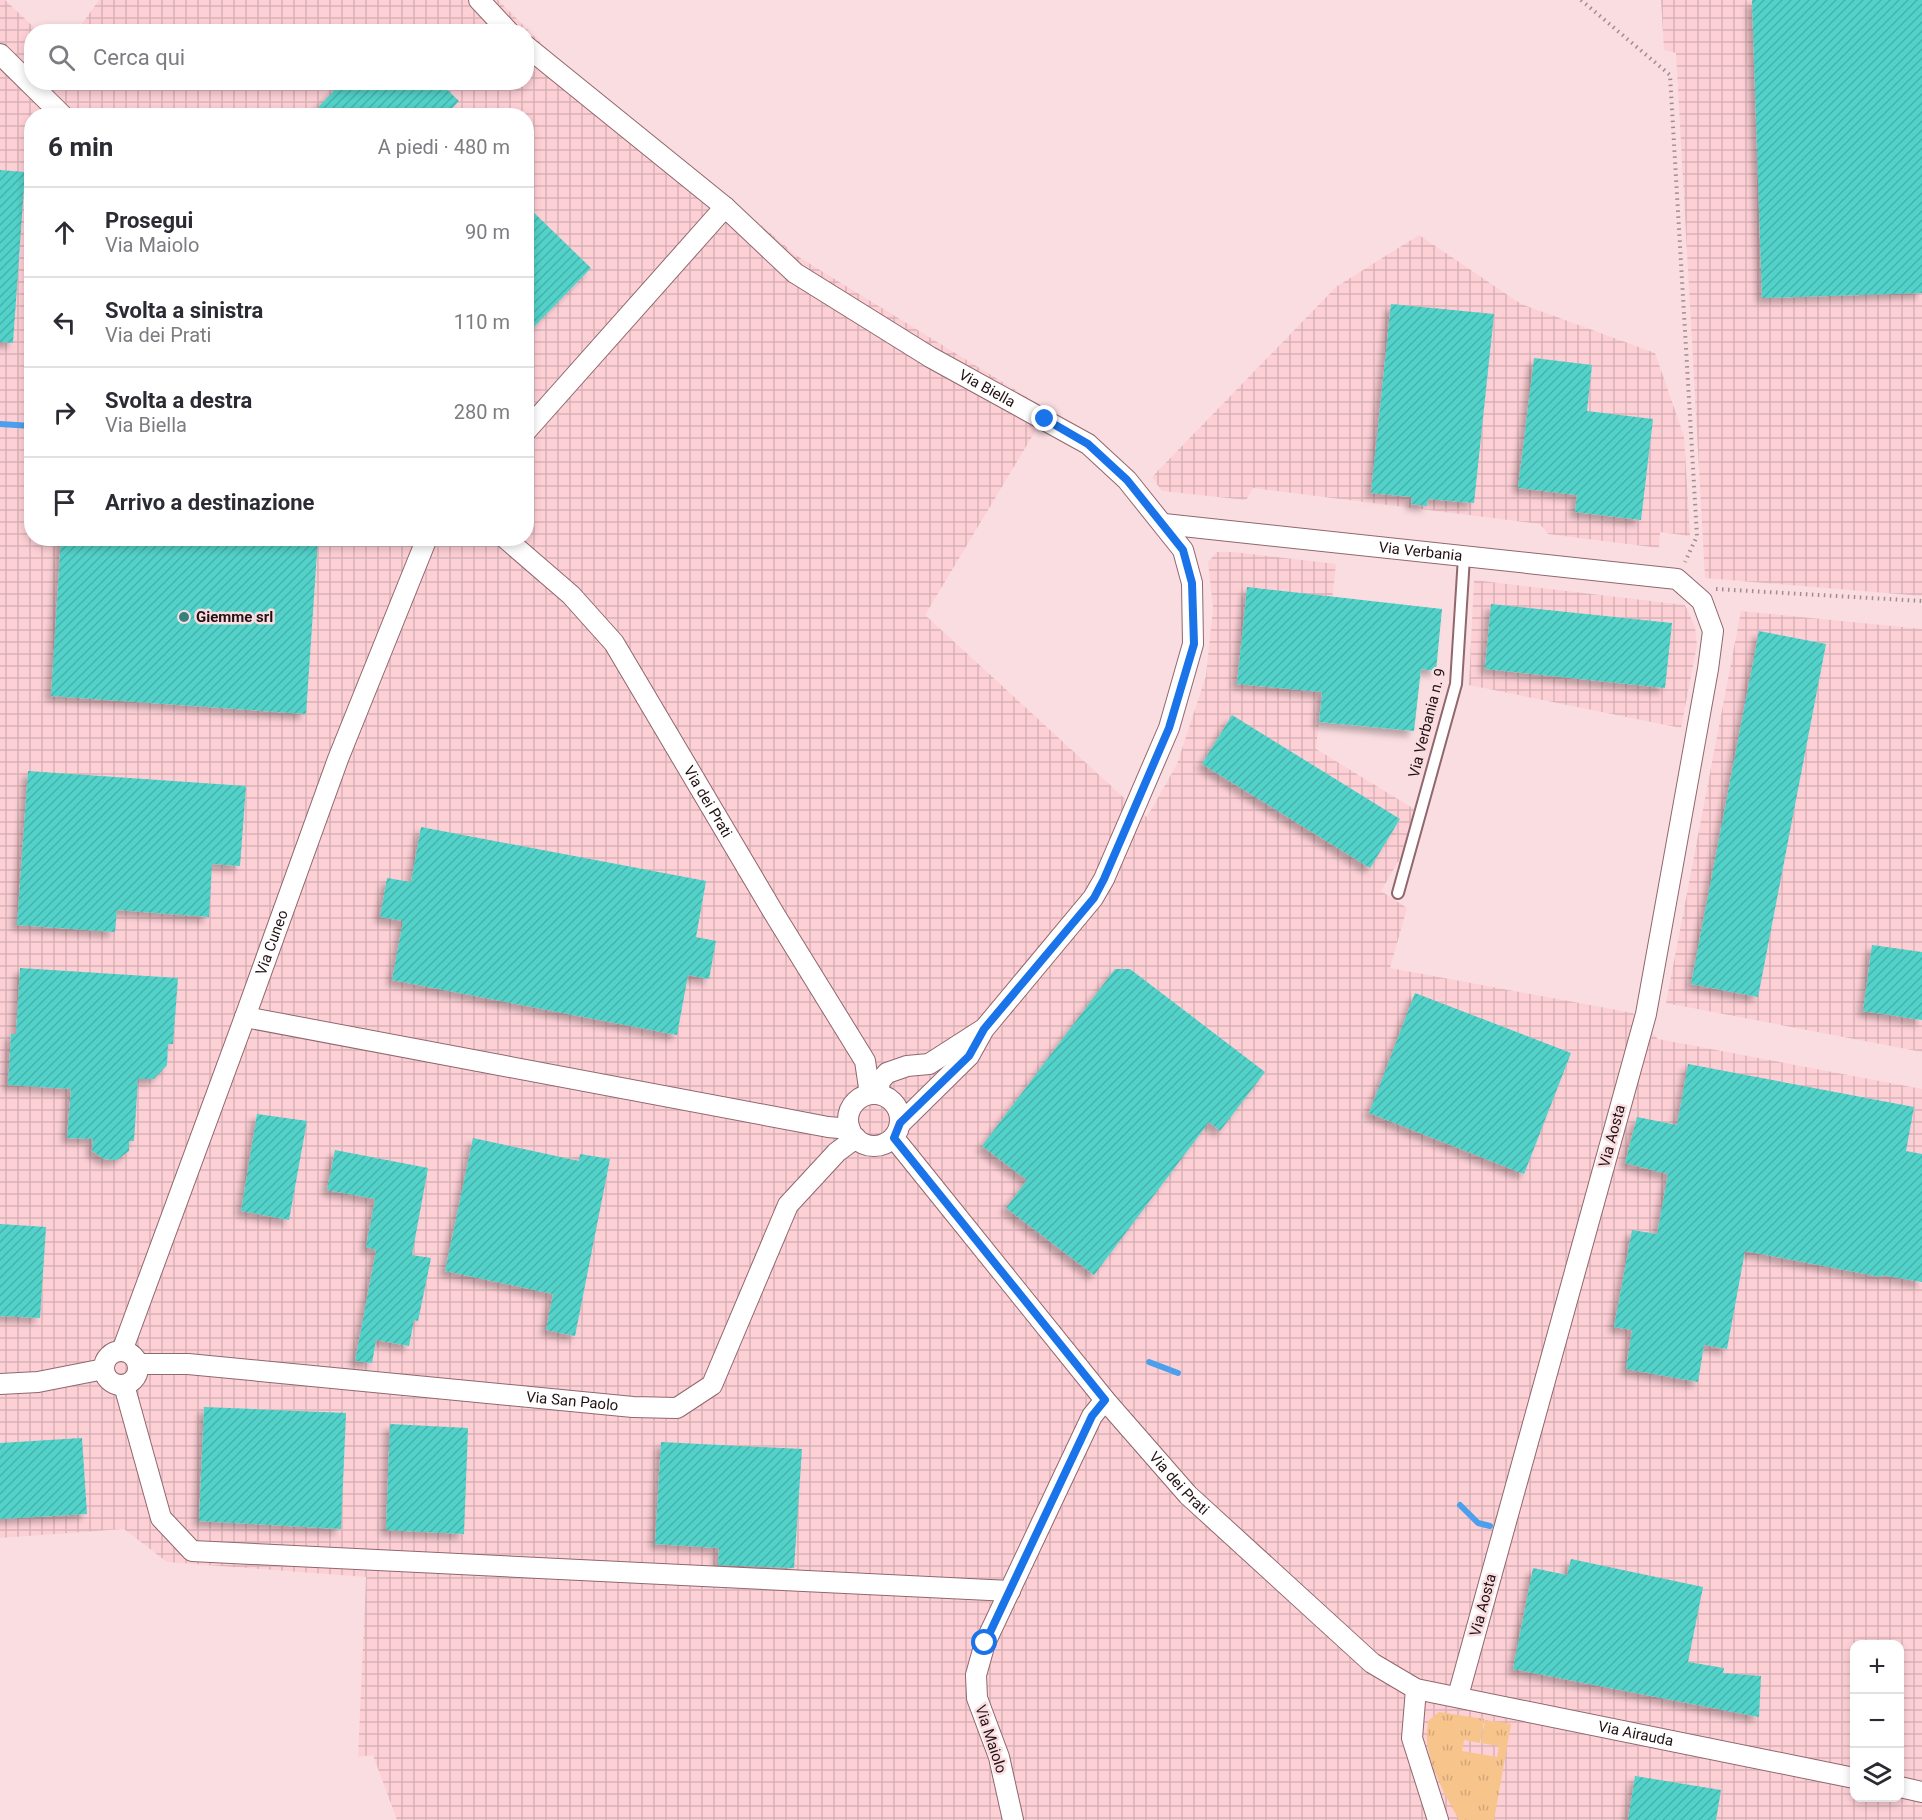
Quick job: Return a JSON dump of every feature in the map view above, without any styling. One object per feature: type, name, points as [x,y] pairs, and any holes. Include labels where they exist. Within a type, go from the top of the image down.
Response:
[{"type":"street","points":[[479,0],[502,24]]},
{"type":"street","name":"Via Biella","points":[[534,52],[725,207],[795,273],[930,357],[1088,444],[1127,480],[1183,550],[1192,583],[1194,644],[1169,728],[1104,879],[1094,898],[984,1029],[969,1056],[897,1130]]},
{"type":"street","points":[[0,54],[24,78]]},
{"type":"street","points":[[37,90],[55,108]]},
{"type":"street","points":[[534,422],[725,207]]},
{"type":"street","name":"Via Verbania","points":[[1164,524],[1677,579]]},
{"type":"street","name":"Via Cuneo","points":[[122,1351],[338,759],[424,546]]},
{"type":"street","name":"Via dei Prati","points":[[514,546],[571,596],[614,643],[775,915],[865,1060],[874,1094]]},
{"type":"street","name":"Via Aosta","points":[[1458,1696],[1646,1014],[1713,631],[1702,601],[1677,579]]},
{"type":"street","points":[[245,1017],[828,1127],[853,1134],[870,1146],[887,1143],[897,1130],[898,1107],[892,1101],[874,1094],[861,1097],[854,1103],[848,1120],[853,1134]]},
{"type":"street","name":"Via Biella","points":[[874,1094],[887,1072],[907,1066],[929,1064],[984,1029]]},
{"type":"street","name":"Via dei Prati","points":[[897,1130],[1105,1400],[1188,1496],[1372,1663],[1416,1689]]},
{"type":"street","name":"Via San Paolo","points":[[138,1364],[188,1364],[621,1406],[677,1408],[712,1385],[788,1205],[853,1134]]},
{"type":"street","points":[[122,1351],[132,1354],[138,1364],[134,1380],[124,1385],[112,1383],[105,1374],[107,1358],[111,1354],[122,1351]]},
{"type":"street","points":[[0,1384],[38,1382],[104,1369]]},
{"type":"street","points":[[124,1385],[161,1518],[192,1551],[1010,1591]]},
{"type":"street","name":"Via Maiolo","points":[[1013,1820],[999,1756],[977,1698],[976,1676],[985,1643],[1092,1416],[1105,1400]]},
{"type":"street","points":[[1416,1689],[1412,1738],[1438,1820]]},
{"type":"street","name":"Via Airauda","points":[[1416,1689],[1850,1777]]},
{"type":"street","points":[[1904,1788],[1922,1792]]},
{"type":"lane","name":"Via Verbania n. 9","points":[[1398,893],[1456,684],[1464,557]]},
{"type":"path","points":[[1581,0],[1670,75],[1696,536],[1677,579]]},
{"type":"path","points":[[1702,601],[1717,588],[1922,601]]},
{"type":"shaded area","points":[[0,0],[5,0],[31,24],[24,24],[24,90],[534,90],[534,36],[570,72],[717,187],[797,256],[1048,410],[925,615],[1135,808],[1147,817],[1177,764],[1206,676],[1213,608],[1208,562],[1217,552],[1234,552],[1336,564],[1316,749],[1414,809],[1402,855],[1381,891],[1407,908],[1390,968],[1633,1013],[1658,1039],[1922,1089],[1922,1820],[397,1820],[373,1755],[358,1757],[366,1577],[167,1562],[124,1529],[0,1538]]},
{"type":"shaded area","points":[[99,0],[498,0],[522,24],[82,24]]},
{"type":"shaded area","points":[[1661,0],[1922,0],[1922,596],[1705,578],[1676,53],[1664,50]]},
{"type":"shaded area","points":[[1419,235],[1521,304],[1655,353],[1684,436],[1690,536],[1660,532],[1659,548],[1548,534],[1540,524],[1253,488],[1246,500],[1162,491],[1152,477],[1336,287]]},
{"type":"shaded area","points":[[1474,580],[1685,605],[1695,627],[1697,645],[1681,728],[1469,685]]},
{"type":"shaded area","points":[[1741,611],[1922,629],[1922,1052],[1666,1003]]},
{"type":"green space","points":[[1439,1712],[1484,1719],[1480,1743],[1464,1740],[1462,1751],[1497,1757],[1499,1746],[1481,1743],[1485,1720],[1511,1724],[1494,1820],[1459,1820],[1444,1792],[1434,1770],[1427,1738],[1428,1721]]},
{"type":"building","points":[[1752,0],[1922,0],[1922,293],[1762,298]]},
{"type":"building","points":[[334,90],[447,90],[459,101],[452,108],[318,108]]},
{"type":"building","points":[[0,170],[24,172],[24,186],[13,343],[0,342]]},
{"type":"building","points":[[534,213],[591,268],[534,327]]},
{"type":"building","points":[[1391,304],[1494,314],[1474,503],[1428,499],[1427,506],[1411,504],[1412,497],[1371,493]]},
{"type":"building","points":[[1534,358],[1592,365],[1587,411],[1653,419],[1641,520],[1575,512],[1577,495],[1518,488]]},
{"type":"building","name":"Giemme srl","points":[[60,546],[317,546],[306,714],[51,696]]},
{"type":"building","points":[[1247,587],[1442,609],[1436,671],[1421,669],[1414,731],[1319,722],[1322,692],[1237,684]]},
{"type":"building","points":[[1491,604],[1672,623],[1665,688],[1485,669]]},
{"type":"building","points":[[1759,631],[1826,644],[1758,997],[1691,984]]},
{"type":"building","points":[[1232,715],[1400,819],[1370,868],[1202,764]]},
{"type":"building","points":[[28,771],[246,786],[240,866],[212,864],[209,917],[117,910],[115,932],[17,925]]},
{"type":"building","points":[[421,827],[706,881],[696,937],[716,941],[709,979],[688,975],[677,1035],[392,980],[403,921],[380,917],[387,878],[411,882]]},
{"type":"building","points":[[1872,945],[1922,952],[1922,1020],[1863,1011]]},
{"type":"building","points":[[20,968],[178,978],[173,1044],[168,1044],[167,1065],[154,1079],[138,1079],[134,1141],[129,1141],[129,1151],[117,1160],[104,1159],[92,1151],[93,1139],[67,1138],[71,1089],[8,1085],[11,1034],[16,1034]]},
{"type":"building","points":[[1115,969],[1130,969],[1265,1072],[1220,1131],[1209,1122],[1094,1275],[1006,1208],[1027,1180],[982,1146]]},
{"type":"building","points":[[1415,993],[1571,1053],[1524,1174],[1369,1113]]},
{"type":"building","points":[[1688,1064],[1914,1107],[1906,1151],[1922,1154],[1922,1282],[1882,1275],[1881,1277],[1745,1251],[1727,1349],[1704,1345],[1698,1382],[1626,1369],[1632,1330],[1614,1327],[1632,1230],[1657,1234],[1668,1174],[1625,1163],[1637,1117],[1677,1125]]},
{"type":"building","points":[[257,1114],[307,1121],[289,1220],[241,1211]]},
{"type":"building","points":[[473,1138],[579,1161],[580,1154],[610,1159],[575,1336],[546,1330],[553,1294],[445,1271]]},
{"type":"building","points":[[335,1150],[428,1168],[412,1255],[431,1258],[418,1321],[414,1320],[409,1346],[376,1340],[372,1363],[355,1361],[376,1250],[366,1247],[375,1199],[327,1190]]},
{"type":"building","points":[[0,1224],[46,1227],[40,1318],[0,1316]]},
{"type":"building","points":[[204,1407],[346,1413],[341,1529],[199,1521]]},
{"type":"building","points":[[390,1424],[468,1428],[464,1534],[386,1530]]},
{"type":"building","points":[[82,1438],[87,1514],[0,1519],[0,1443]]},
{"type":"building","points":[[661,1442],[802,1449],[794,1568],[718,1565],[719,1548],[655,1544]]},
{"type":"building","points":[[1571,1559],[1703,1587],[1688,1662],[1724,1668],[1723,1673],[1761,1676],[1759,1717],[1513,1669],[1533,1568],[1567,1575]]},
{"type":"building","points":[[1635,1776],[1721,1790],[1716,1820],[1628,1820]]},
{"type":"waterway","points":[[0,424],[24,426]]},
{"type":"waterway","points":[[1149,1362],[1178,1373]]},
{"type":"waterway","points":[[1460,1505],[1478,1523],[1490,1526]]},
{"type":"place","name":"Giemme srl","points":[[184,617]]},
{"type":"route","points":[[985,1643],[1092,1416],[1105,1400],[894,1138],[900,1123],[969,1056],[984,1029],[1094,898],[1169,728],[1194,644],[1192,583],[1183,550],[1127,480],[1088,444],[1045,419]]}]
